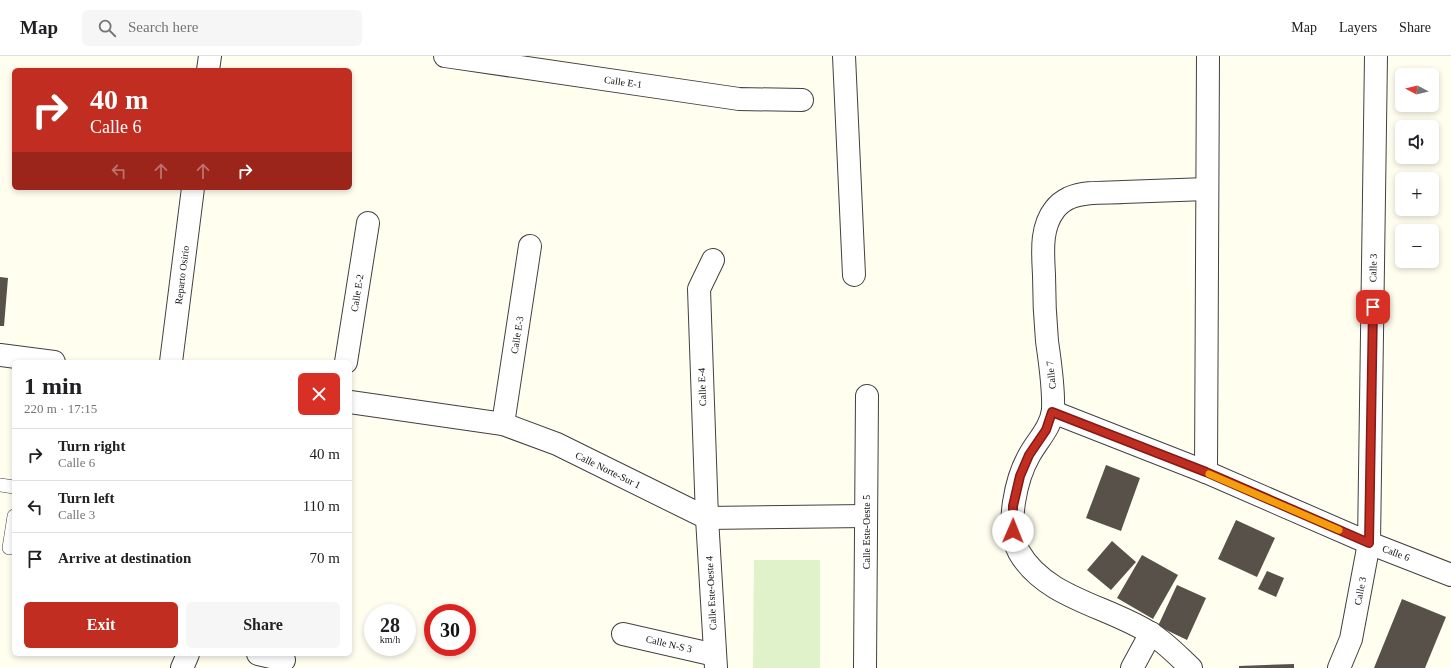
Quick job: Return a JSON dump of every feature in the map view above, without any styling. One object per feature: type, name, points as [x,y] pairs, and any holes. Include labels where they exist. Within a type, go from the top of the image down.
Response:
[{"type":"street","points":[[208,68],[210,56]]},
{"type":"street","name":"Calle E-1","points":[[445,56],[739,99],[802,100]]},
{"type":"street","points":[[844,56],[854,275]]},
{"type":"street","points":[[1206,472],[1208,56]]},
{"type":"street","name":"Calle 3","points":[[1339,668],[1351,639],[1369,543],[1376,56]]},
{"type":"street","name":"Calle 7","points":[[1191,668],[1151,633],[1126,620],[1099,609],[1042,579],[1028,566],[1018,550],[1013,531],[1013,506],[1020,476],[1029,455],[1046,430],[1052,412],[1052,389],[1045,320],[1043,241],[1047,222],[1056,208],[1069,198],[1089,193],[1207,189]]},
{"type":"street","name":"Reparto Osirio","points":[[171,360],[193,190]]},
{"type":"street","name":"Calle E-2","points":[[346,360],[368,224]]},
{"type":"street","name":"Calle E-3","points":[[503,424],[530,246]]},
{"type":"street","name":"Calle E-4","points":[[707,518],[699,289],[713,260]]},
{"type":"street","points":[[0,355],[39,360]]},
{"type":"street","name":"Calle Este-Oeste 5","points":[[865,668],[867,396]]},
{"type":"street","name":"Calle Norte-Sur 1","points":[[352,402],[503,424],[557,444],[707,518],[866,516]]},
{"type":"street","name":"Calle 6","points":[[1052,412],[1206,472],[1369,543],[1451,574]]},
{"type":"street","name":"Calle Este-Oeste 4","points":[[707,518],[715,662]]},
{"type":"street","points":[[1132,668],[1151,633]]},
{"type":"street","name":"Calle N-S 3","points":[[624,634],[715,662]]},
{"type":"street","points":[[182,668],[187,656]]},
{"type":"street","points":[[267,656],[284,660]]},
{"type":"lane","points":[[0,485],[12,487]]},
{"type":"lane","points":[[8,547],[12,526]]},
{"type":"green space","points":[[754,560],[820,560],[820,668],[753,668]]},
{"type":"building","points":[[0,277],[8,278],[4,326],[0,326]]},
{"type":"building","points":[[1106,465],[1140,478],[1121,531],[1086,518]]},
{"type":"building","points":[[1236,520],[1275,538],[1257,577],[1218,559]]},
{"type":"building","points":[[1112,541],[1136,562],[1111,590],[1087,570]]},
{"type":"building","points":[[1142,555],[1178,575],[1153,619],[1117,598]]},
{"type":"building","points":[[1267,571],[1284,578],[1276,597],[1258,589]]},
{"type":"building","points":[[1177,585],[1206,598],[1187,640],[1158,626]]},
{"type":"building","points":[[1402,599],[1446,617],[1425,668],[1374,668]]},
{"type":"building","points":[[1294,664],[1294,668],[1239,668],[1239,666]]},
{"type":"slow traffic","points":[[1209,474],[1339,530]]},
{"type":"route","points":[[1013,531],[1013,506],[1020,476],[1029,455],[1046,430],[1052,412],[1206,472],[1369,543],[1373,307]]}]
